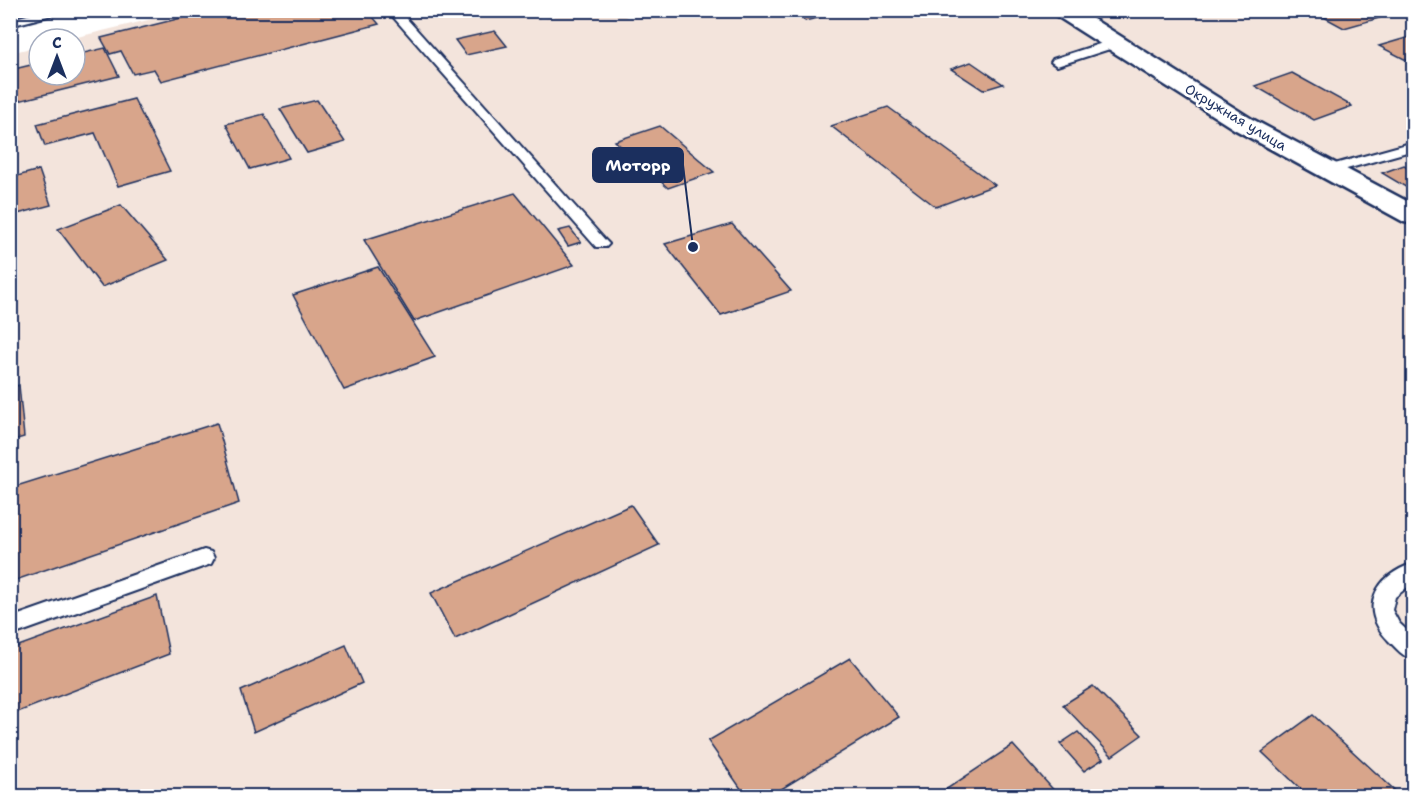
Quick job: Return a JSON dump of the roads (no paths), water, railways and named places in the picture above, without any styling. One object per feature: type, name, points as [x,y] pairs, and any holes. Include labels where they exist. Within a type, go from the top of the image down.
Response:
[{"type":"street","name":"Окружная улица","points":[[1063,10],[1244,124],[1413,216]]},
{"type":"lane","points":[[10,23],[66,10]]},
{"type":"lane","points":[[392,10],[601,243]]},
{"type":"lane","points":[[1057,62],[1115,43]]},
{"type":"lane","points":[[1329,171],[1413,146]]},
{"type":"lane","points":[[10,627],[204,558]]},
{"type":"lane","points":[[1413,571],[1388,588],[1382,602],[1382,615],[1389,630],[1413,651]]},
{"type":"place","name":"Моторр","points":[[693,247]]}]
